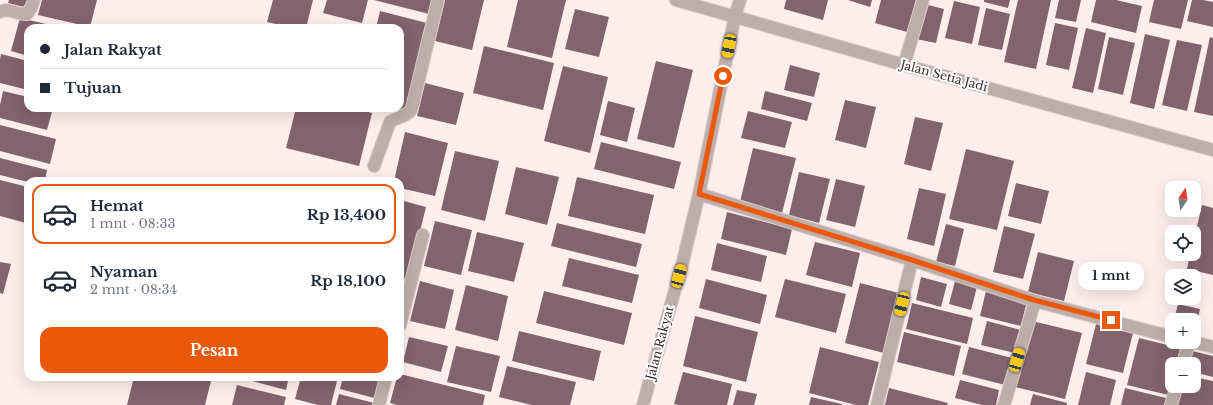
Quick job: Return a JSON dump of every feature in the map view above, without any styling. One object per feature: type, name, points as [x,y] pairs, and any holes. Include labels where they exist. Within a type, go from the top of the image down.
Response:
[{"type":"street","points":[[0,12],[6,10],[20,14],[27,14],[34,0]]},
{"type":"street","points":[[374,166],[390,122],[408,113],[412,108],[438,0]]},
{"type":"street","name":"Jalan Setia Jadi","points":[[676,0],[904,65],[1212,147]]},
{"type":"street","name":"Jalan Rakyat","points":[[643,405],[683,262],[699,194],[735,16],[740,0]]},
{"type":"street","points":[[904,65],[923,0]]},
{"type":"street","points":[[699,194],[912,260],[1034,300],[1165,334]]},
{"type":"street","points":[[404,309],[423,235]]},
{"type":"street","points":[[876,405],[912,260]]},
{"type":"street","points":[[1004,405],[1034,300]]},
{"type":"street","points":[[1201,344],[1213,347]]},
{"type":"street","points":[[379,405],[385,381]]},
{"type":"street","points":[[1171,405],[1175,393]]},
{"type":"building","points":[[9,0],[30,0],[28,8],[8,3]]},
{"type":"building","points":[[42,0],[97,0],[91,24],[77,24],[38,15]]},
{"type":"building","points":[[273,0],[313,0],[307,24],[276,24],[267,22]]},
{"type":"building","points":[[327,0],[368,0],[362,23],[323,13]]},
{"type":"building","points":[[374,0],[432,0],[429,14]]},
{"type":"building","points":[[445,0],[484,0],[472,50],[435,41]]},
{"type":"building","points":[[518,0],[566,0],[552,58],[507,47]]},
{"type":"building","points":[[786,0],[828,0],[823,20],[784,9]]},
{"type":"building","points":[[848,0],[872,0],[870,7]]},
{"type":"building","points":[[881,0],[916,0],[907,32],[875,23]]},
{"type":"building","points":[[984,0],[1010,0],[1008,8],[984,2]]},
{"type":"building","points":[[1018,0],[1051,0],[1036,69],[1004,62]]},
{"type":"building","points":[[1059,0],[1081,0],[1076,22],[1055,18]]},
{"type":"building","points":[[1096,0],[1116,0],[1142,6],[1136,33],[1091,22]]},
{"type":"building","points":[[1154,0],[1188,0],[1181,29],[1149,22]]},
{"type":"building","points":[[1192,0],[1213,2],[1213,27],[1187,21]]},
{"type":"building","points":[[954,1],[980,7],[972,44],[945,38]]},
{"type":"building","points":[[924,4],[944,9],[936,43],[916,39]]},
{"type":"building","points":[[986,8],[1010,14],[1002,50],[978,45]]},
{"type":"building","points":[[575,9],[609,17],[599,57],[565,49]]},
{"type":"building","points":[[380,11],[427,23],[405,112],[404,24],[377,24]]},
{"type":"building","points":[[20,18],[46,24],[24,24],[24,55],[11,51]]},
{"type":"building","points":[[1055,23],[1078,28],[1069,70],[1046,65]]},
{"type":"building","points":[[1086,28],[1106,33],[1093,93],[1072,88]]},
{"type":"building","points":[[1145,34],[1170,40],[1154,109],[1130,103]]},
{"type":"building","points":[[1109,37],[1135,43],[1123,95],[1098,89]]},
{"type":"building","points":[[1210,37],[1213,38],[1213,116],[1194,112]]},
{"type":"building","points":[[1177,40],[1202,45],[1187,111],[1162,105]]},
{"type":"building","points":[[484,46],[554,63],[543,110],[473,93]]},
{"type":"building","points":[[1,54],[24,60],[24,89],[0,83]]},
{"type":"building","points":[[656,61],[693,70],[674,148],[637,139]]},
{"type":"building","points":[[790,65],[820,73],[814,97],[784,90]]},
{"type":"building","points":[[563,66],[608,77],[590,153],[544,141]]},
{"type":"building","points":[[425,83],[464,93],[456,125],[417,116]]},
{"type":"building","points":[[3,91],[24,96],[24,112],[52,112],[47,130],[0,118],[0,105]]},
{"type":"building","points":[[765,91],[812,103],[807,121],[761,109]]},
{"type":"building","points":[[845,100],[876,107],[866,148],[835,140]]},
{"type":"building","points":[[608,101],[635,108],[627,142],[600,135]]},
{"type":"building","points":[[748,111],[792,122],[785,148],[741,138]]},
{"type":"building","points":[[295,112],[372,113],[359,166],[286,148]]},
{"type":"building","points":[[915,117],[943,123],[931,171],[904,164]]},
{"type":"building","points":[[0,125],[56,139],[50,164],[0,151]]},
{"type":"building","points":[[405,132],[448,143],[435,196],[404,189],[404,177],[395,177]]},
{"type":"building","points":[[601,142],[681,162],[674,189],[594,169]]},
{"type":"building","points":[[753,148],[796,158],[782,213],[740,202]]},
{"type":"building","points":[[966,149],[1014,161],[997,230],[949,219]]},
{"type":"building","points":[[455,151],[499,161],[485,221],[441,210]]},
{"type":"building","points":[[0,158],[47,170],[46,177],[24,177],[24,181],[0,175]]},
{"type":"building","points":[[516,167],[559,177],[547,225],[505,214]]},
{"type":"building","points":[[799,172],[830,179],[819,223],[789,215]]},
{"type":"building","points":[[577,177],[654,195],[645,234],[568,216]]},
{"type":"building","points":[[836,179],[865,186],[855,227],[826,220]]},
{"type":"building","points":[[0,180],[24,186],[24,222],[0,216]]},
{"type":"building","points":[[1016,183],[1049,191],[1041,224],[1008,216]]},
{"type":"building","points":[[919,188],[946,194],[934,246],[907,239]]},
{"type":"building","points":[[404,201],[426,207],[408,280],[404,279]]},
{"type":"building","points":[[1202,205],[1213,208],[1213,275],[1201,272],[1201,269],[1187,269],[1189,261],[1201,261],[1201,225],[1197,225],[1199,217],[1201,217]]},
{"type":"building","points":[[727,212],[792,229],[786,255],[721,239]]},
{"type":"building","points":[[435,221],[472,230],[461,275],[424,266]]},
{"type":"building","points":[[557,223],[642,244],[636,267],[551,246]]},
{"type":"building","points":[[946,224],[964,229],[955,266],[936,262]]},
{"type":"building","points":[[1004,226],[1035,234],[1023,279],[993,272]]},
{"type":"building","points":[[477,232],[524,243],[514,282],[468,271]]},
{"type":"building","points":[[815,242],[860,253],[852,287],[806,275]]},
{"type":"building","points":[[717,243],[767,256],[761,282],[711,270]]},
{"type":"building","points":[[1038,252],[1074,261],[1064,301],[1028,292]]},
{"type":"building","points":[[569,258],[639,275],[632,303],[562,286]]},
{"type":"building","points":[[0,262],[11,264],[3,294],[0,293]]},
{"type":"building","points":[[921,277],[947,284],[941,307],[916,300]]},
{"type":"building","points":[[706,279],[767,295],[760,324],[699,308]]},
{"type":"building","points":[[785,279],[846,294],[836,333],[775,317]]},
{"type":"building","points":[[420,281],[454,290],[445,329],[410,321]]},
{"type":"building","points":[[955,281],[977,287],[971,310],[949,304]]},
{"type":"building","points":[[860,283],[899,293],[884,353],[845,343]]},
{"type":"building","points":[[466,285],[508,296],[498,341],[455,330]]},
{"type":"building","points":[[544,291],[632,313],[624,345],[536,323]]},
{"type":"building","points":[[986,291],[1027,301],[1021,326],[980,316]]},
{"type":"building","points":[[912,303],[973,318],[967,344],[906,329]]},
{"type":"building","points":[[1178,305],[1200,309],[1199,313],[1176,313]]},
{"type":"building","points":[[695,316],[758,332],[746,382],[683,366]]},
{"type":"building","points":[[987,321],[1021,330],[1015,353],[981,345]]},
{"type":"building","points":[[1032,321],[1082,333],[1065,399],[1015,387]]},
{"type":"building","points":[[1096,324],[1133,333],[1123,373],[1086,364]]},
{"type":"building","points":[[519,331],[601,351],[594,381],[512,361]]},
{"type":"building","points":[[904,332],[961,346],[954,376],[897,362]]},
{"type":"building","points":[[409,337],[448,346],[441,372],[404,362]]},
{"type":"building","points":[[1139,338],[1165,344],[1165,349],[1180,349],[1178,357],[1165,357],[1165,393],[1168,393],[1168,395],[1127,385]]},
{"type":"building","points":[[456,346],[500,356],[491,392],[447,382]]},
{"type":"building","points":[[820,347],[879,362],[868,405],[856,405],[809,393]]},
{"type":"building","points":[[969,347],[1012,358],[1005,385],[962,374]]},
{"type":"building","points":[[1192,351],[1213,356],[1213,377],[1201,374],[1201,357],[1191,357]]},
{"type":"building","points":[[507,366],[576,382],[570,405],[532,405],[499,397]]},
{"type":"building","points":[[683,372],[732,384],[727,405],[674,404]]},
{"type":"building","points":[[1086,372],[1116,380],[1110,405],[1078,405]]},
{"type":"building","points":[[404,375],[485,395],[483,405],[397,405],[390,403],[396,381],[404,381]]},
{"type":"building","points":[[1201,378],[1213,381],[1213,405],[1178,405],[1181,393],[1201,393]]},
{"type":"building","points":[[960,380],[999,390],[996,405],[982,405],[955,398]]},
{"type":"building","points":[[133,381],[211,381],[205,405],[127,405]]},
{"type":"building","points":[[252,381],[288,381],[286,390]]},
{"type":"building","points":[[300,381],[337,381],[331,405],[318,405],[295,399]]},
{"type":"building","points":[[342,381],[379,381],[374,398],[340,389]]},
{"type":"building","points":[[237,385],[286,397],[284,405],[232,405]]},
{"type":"building","points":[[889,388],[948,403],[947,405],[885,405]]},
{"type":"building","points":[[1125,388],[1166,398],[1164,405],[1121,405]]},
{"type":"building","points":[[737,390],[757,394],[754,405],[733,405]]},
{"type":"building","points":[[339,394],[374,403],[374,405],[336,405]]},
{"type":"building","points":[[1033,394],[1067,403],[1067,405],[1030,405]]},
{"type":"building","points":[[811,397],[842,404],[842,405],[809,405]]},
{"type":"route","points":[[723,76],[699,194],[912,260],[1034,300],[1111,320]]}]
